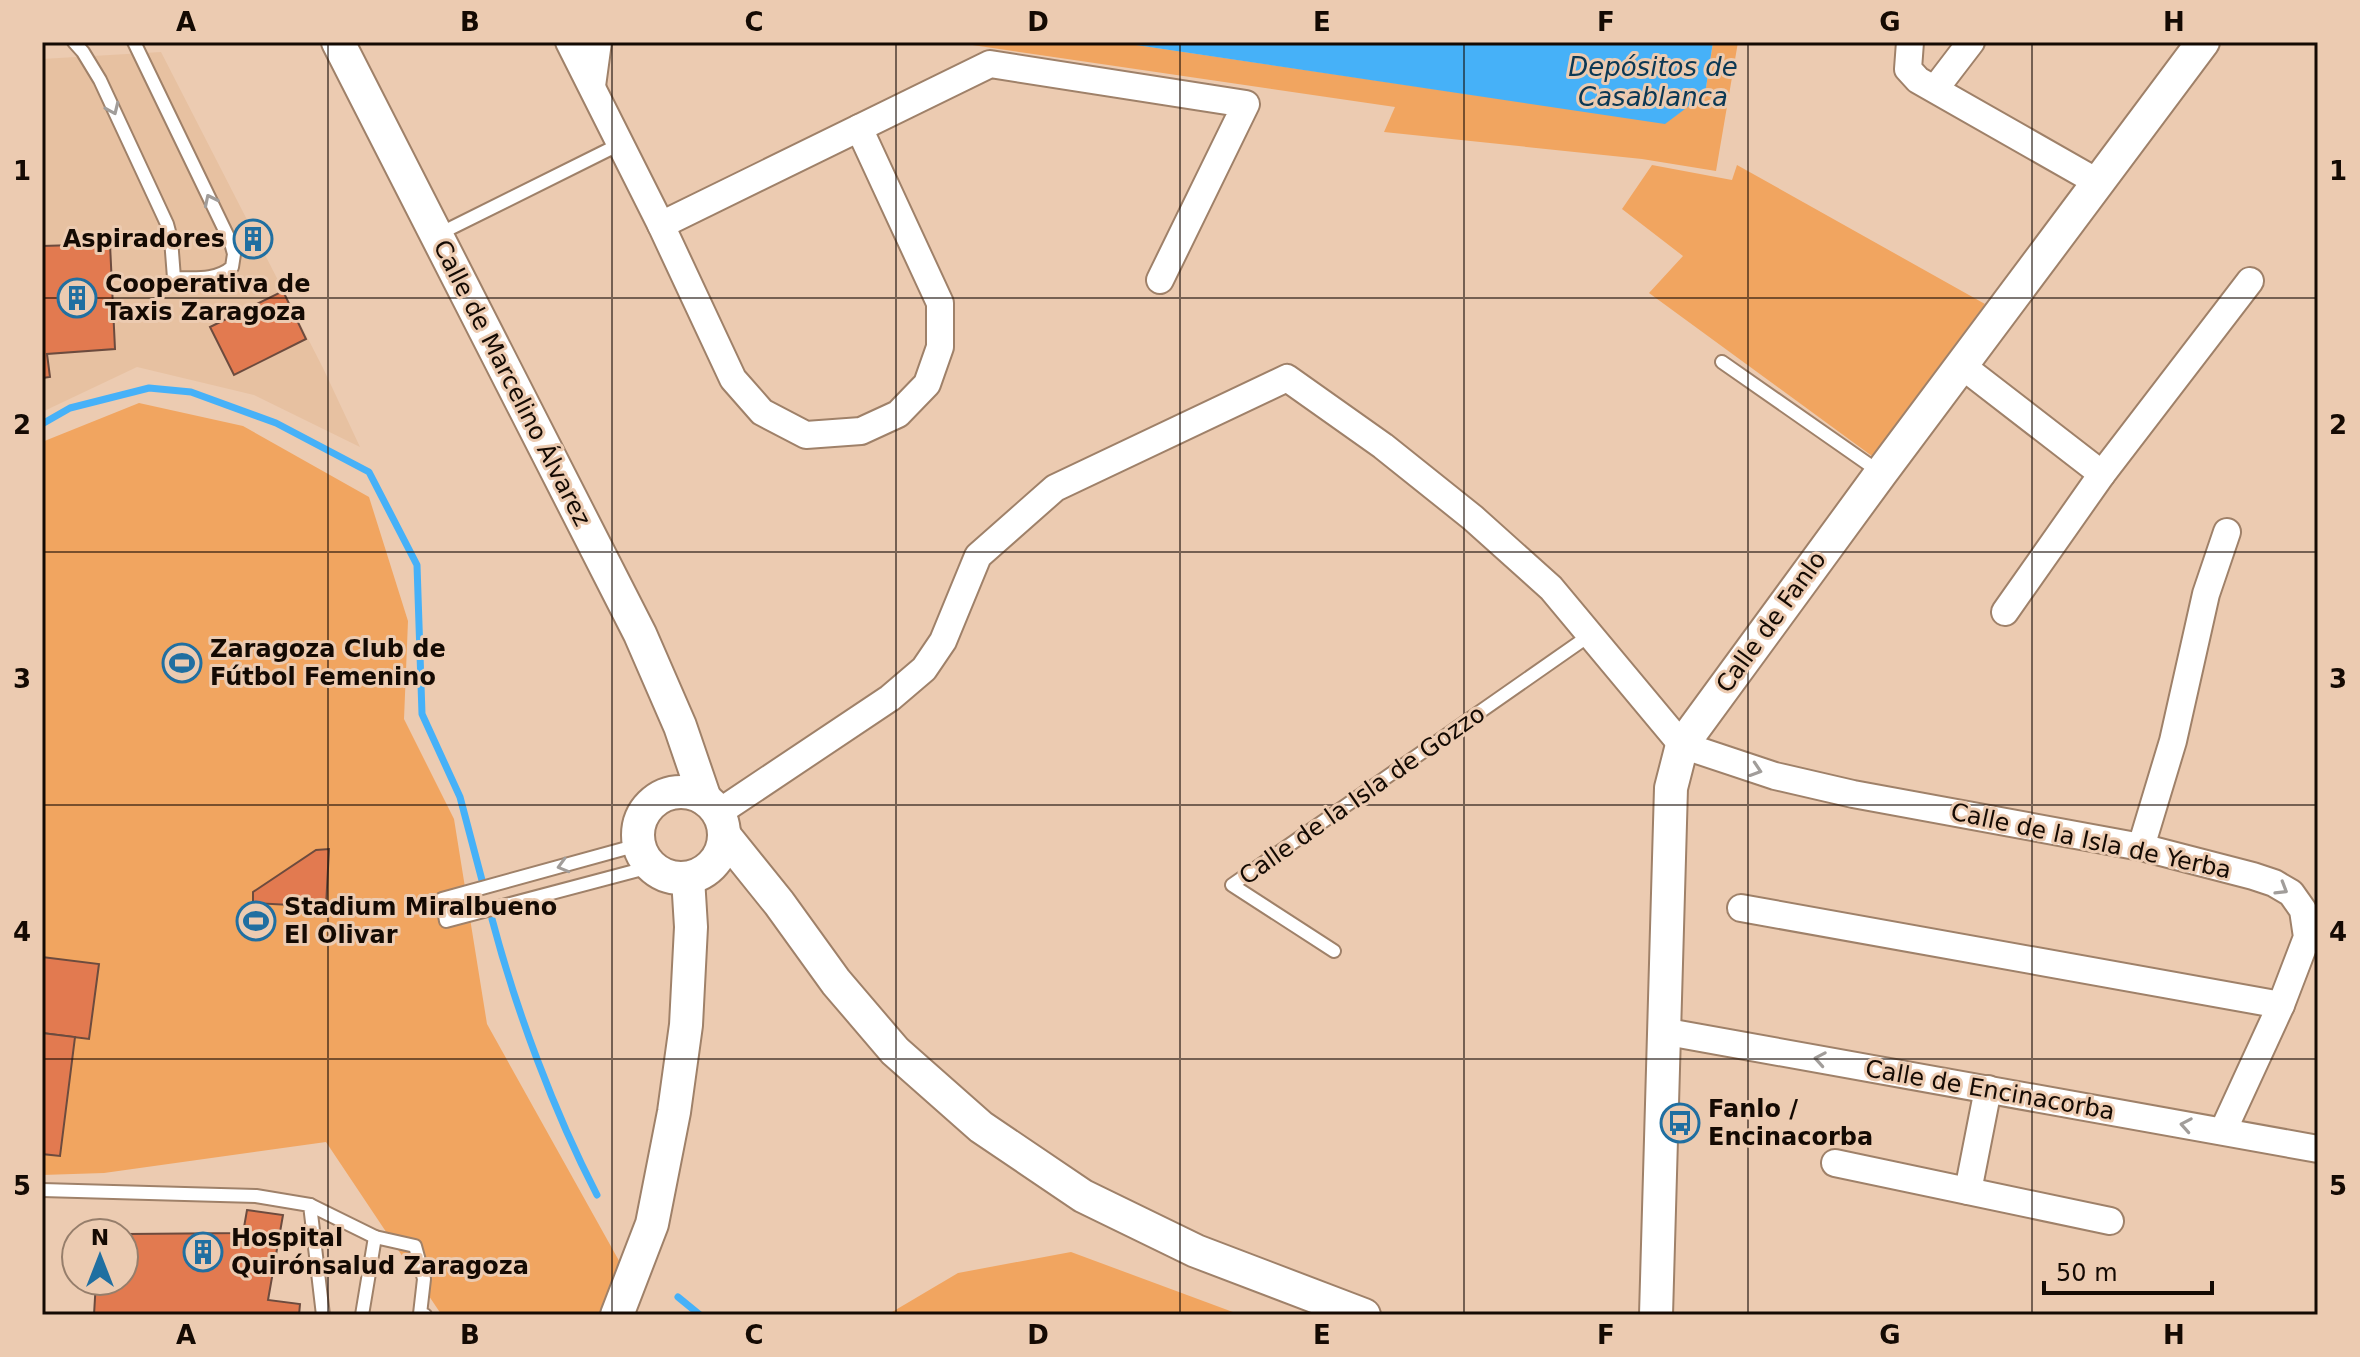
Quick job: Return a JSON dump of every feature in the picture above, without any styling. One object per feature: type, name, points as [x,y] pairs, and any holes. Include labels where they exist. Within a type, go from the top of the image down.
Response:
[{"type":"street","name":"Calle de Marcelino Álvarez","points":[[338,42],[640,634],[680,726],[704,830],[691,927],[687,1012],[674,1112],[652,1224],[617,1315]]},
{"type":"street","points":[[569,42],[661,225],[733,379],[762,412],[806,435],[861,431],[898,414],[927,384],[940,347],[940,303],[859,128]]},
{"type":"street","points":[[592,86],[598,42]]},
{"type":"street","points":[[1910,42],[1907,62],[1911,75],[2099,183]]},
{"type":"street","points":[[1935,89],[1971,42]]},
{"type":"street","name":"Calle de Fanlo","points":[[1656,1315],[1671,788],[1682,745],[2203,42]]},
{"type":"street","points":[[661,225],[990,64],[1246,104],[1160,280]]},
{"type":"street","points":[[2005,612],[2102,474],[2250,281]]},
{"type":"street","points":[[1961,365],[2102,474]]},
{"type":"street","points":[[1364,1315],[1196,1251],[1083,1196],[981,1127],[895,1051],[836,982],[751,870],[704,830],[663,796],[645,810],[637,833],[644,856],[661,874],[674,878],[704,830],[890,698],[924,669],[943,641],[978,556],[1055,488],[1287,378],[1383,446],[1473,518],[1551,588],[1682,745]]},
{"type":"street","points":[[2141,847],[2173,741],[2206,594],[2227,532]]},
{"type":"street","name":"Calle de la Isla de Yerba","points":[[1682,745],[1775,776],[1838,791],[2141,847],[2253,876],[2284,888],[2297,899],[2306,920],[2307,937],[2281,1005],[2223,1131]]},
{"type":"street","points":[[1741,908],[2281,1005]]},
{"type":"street","name":"Calle de Encinacorba","points":[[1662,1031],[2318,1149]]},
{"type":"street","points":[[1968,1191],[1988,1089]]},
{"type":"street","points":[[1835,1163],[2110,1221]]},
{"type":"lane","points":[[74,42],[88,58],[100,80],[167,224],[174,257],[174,278],[209,278],[224,274],[232,267],[234,254],[231,243],[134,42]]},
{"type":"lane","points":[[437,235],[620,144]]},
{"type":"lane","points":[[1722,362],[1881,473]]},
{"type":"lane","name":"Calle de la Isla de Gozzo","points":[[1334,951],[1232,885],[1590,635]]},
{"type":"lane","points":[[644,856],[446,921],[442,899],[644,856]]},
{"type":"lane","points":[[42,1190],[256,1196],[310,1205],[375,1237],[415,1246],[424,1279],[420,1314],[425,1315]]},
{"type":"lane","points":[[310,1205],[323,1315]]},
{"type":"lane","points":[[362,1315],[375,1237]]},
{"type":"shaded area","points":[[952,42],[1116,42],[1665,123],[1705,94],[1713,42],[1738,42],[1716,171],[1642,159],[1384,132],[1395,107]]},
{"type":"shaded area","name":"Cooperativa de Taxis Zaragoza","points":[[161,52],[323,368],[360,447],[254,395],[137,367],[42,412],[42,59]]},
{"type":"shaded area","points":[[1652,165],[1732,180],[1737,165],[1985,304],[1872,456],[1649,293],[1683,256],[1622,209]]},
{"type":"shaded area","name":"Stadium Miralbueno El Olivar","points":[[139,403],[243,426],[369,497],[408,621],[404,719],[454,819],[487,1024],[637,1293],[627,1315],[441,1314],[326,1142],[104,1173],[42,1175],[42,442]]},
{"type":"shaded area","points":[[1071,1252],[1241,1315],[887,1315],[958,1273]]},
{"type":"water","name":"Depósitos de Casablanca","points":[[1116,42],[1713,42],[1705,94],[1665,124]]},
{"type":"building","name":"Aspiradores","points":[[248,222],[262,252],[258,255],[242,225]]},
{"type":"building","name":"Cooperativa de Taxis Zaragoza","points":[[110,244],[115,349],[47,354],[50,377],[42,378],[42,246]]},
{"type":"building","points":[[283,291],[306,339],[234,375],[210,327]]},
{"type":"building","points":[[329,849],[326,907],[253,903],[253,892],[316,850]]},
{"type":"building","points":[[42,957],[99,964],[89,1039],[42,1033]]},
{"type":"building","points":[[42,1033],[75,1037],[60,1156],[42,1154]]},
{"type":"building","name":"Hospital Quirónsalud Zaragoza","points":[[247,1210],[283,1215],[268,1300],[300,1304],[299,1315],[94,1315],[95,1297],[140,1297],[140,1234],[243,1233]]},
{"type":"waterway","points":[[42,424],[70,408],[149,388],[191,392],[276,423],[369,472],[417,565],[422,714],[460,797],[483,884]]},
{"type":"waterway","points":[[492,919],[537,1060],[597,1195]]},
{"type":"waterway","points":[[678,1297],[700,1315]]},
{"type":"place","name":"Aspiradores","points":[[253,239]]},
{"type":"place","name":"Cooperativa de Taxis Zaragoza","points":[[77,298]]},
{"type":"place","name":"Zaragoza Club de Fútbol Femenino","points":[[182,663]]},
{"type":"place","name":"Stadium Miralbueno El Olivar","points":[[256,921]]},
{"type":"place","name":"Fanlo / Encinacorba","points":[[1680,1123]]},
{"type":"place","name":"Hospital Quirónsalud Zaragoza","points":[[203,1252]]}]
